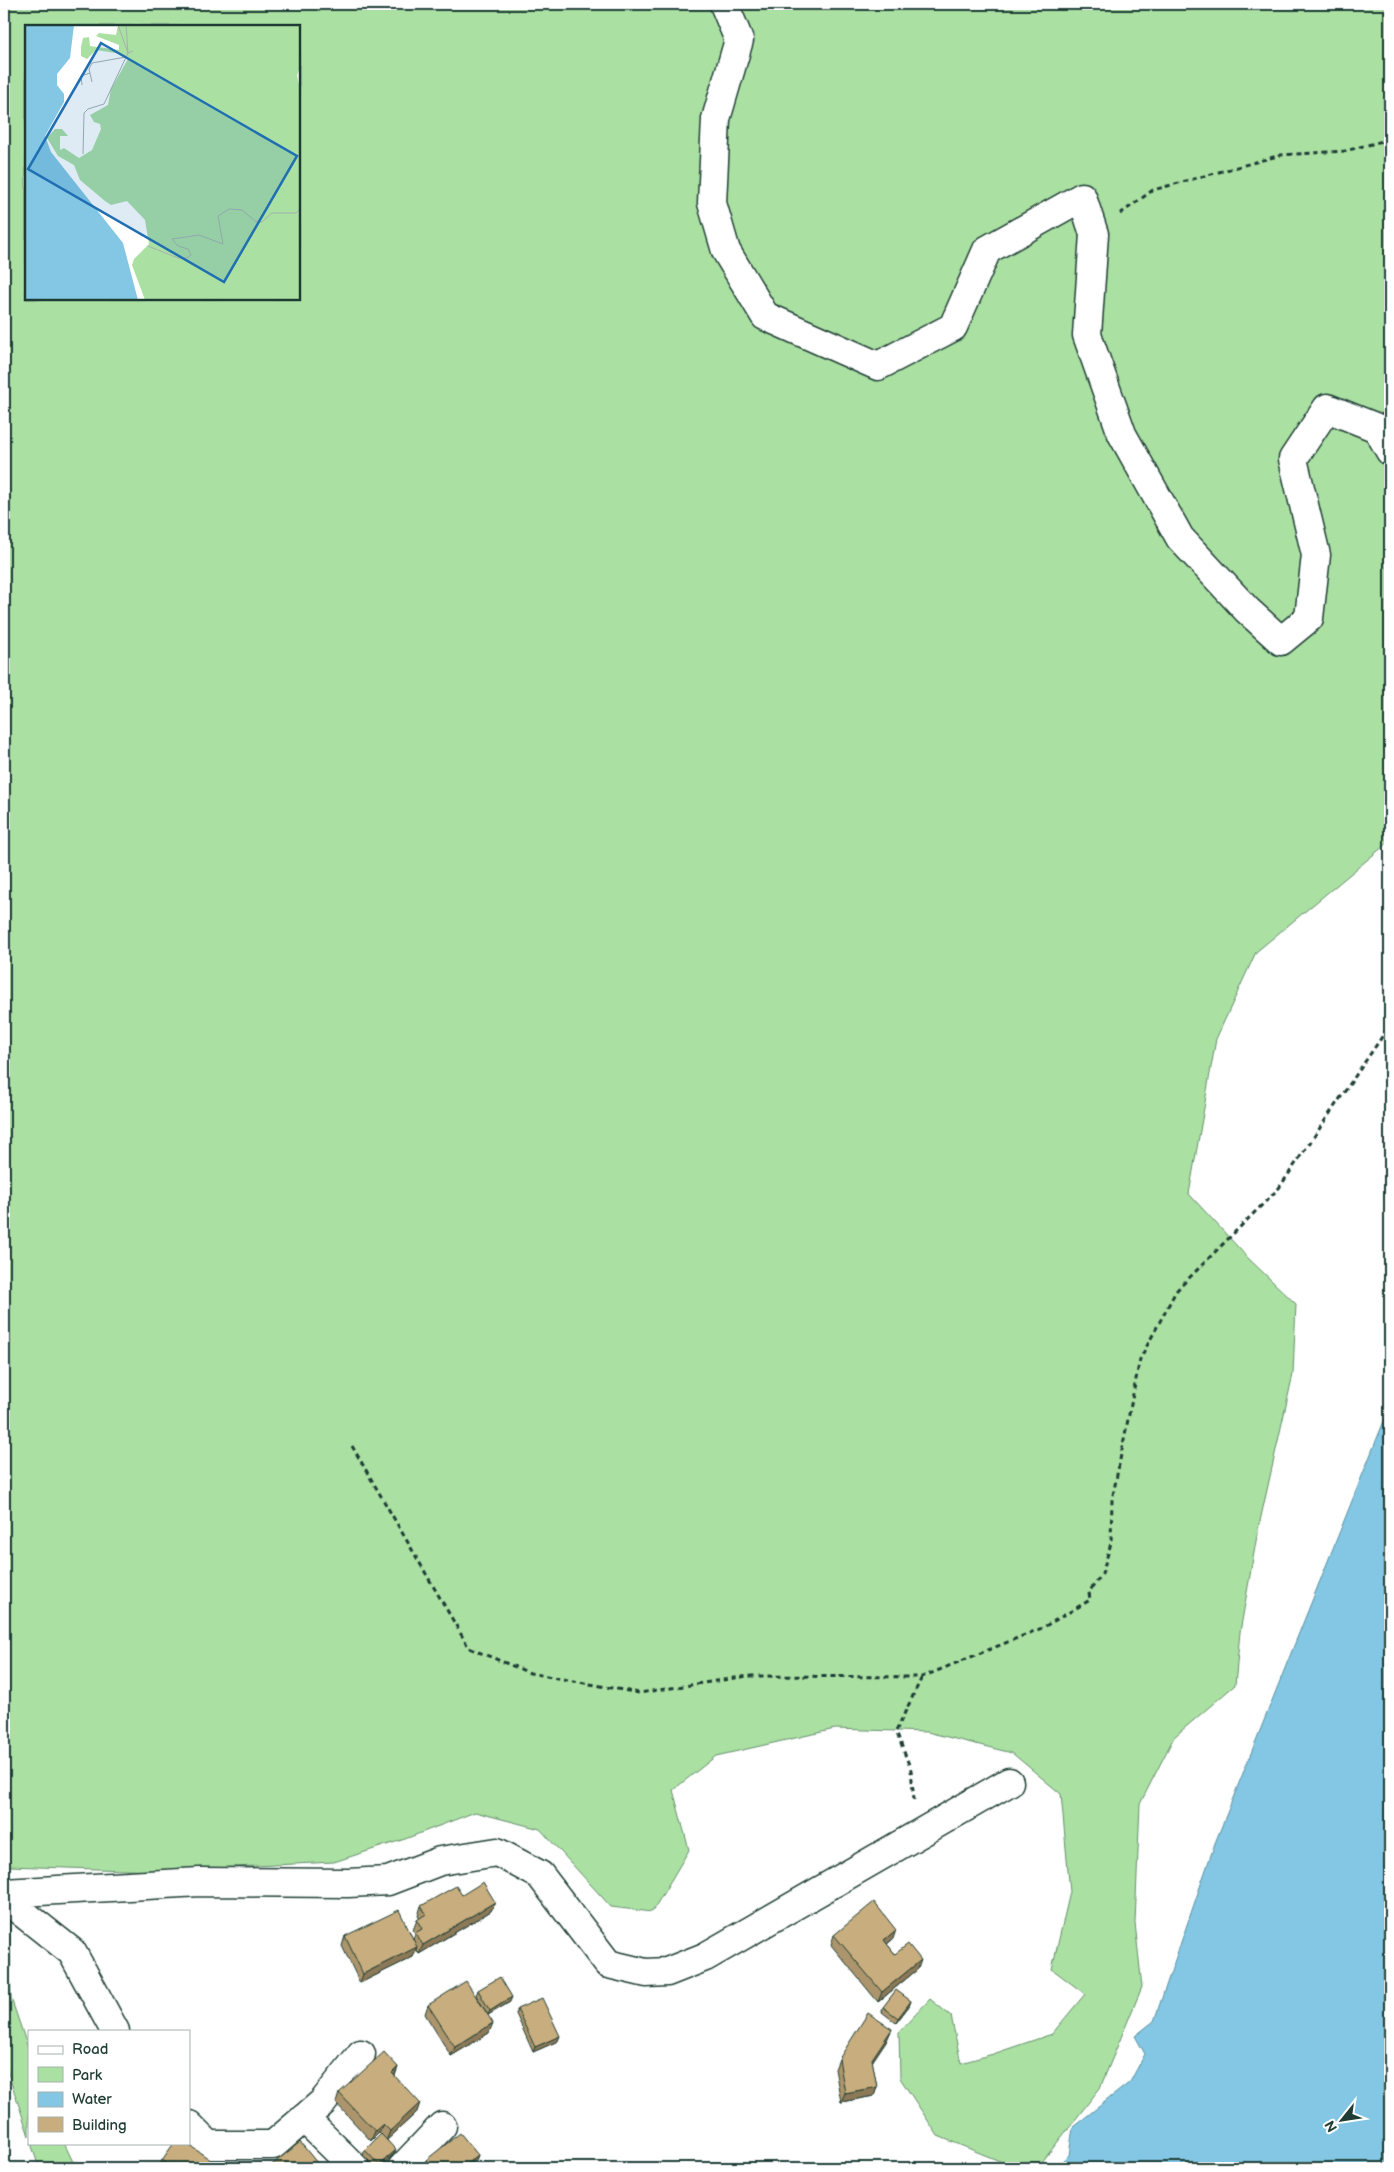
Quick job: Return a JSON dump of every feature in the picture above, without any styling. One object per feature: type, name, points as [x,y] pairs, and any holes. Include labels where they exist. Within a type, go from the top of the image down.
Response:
[{"type":"street","points":[[724,4],[739,40],[716,120],[712,203],[726,251],[765,316],[878,366],[953,327],[987,250],[1082,197],[1094,234],[1087,335],[1122,434],[1180,538],[1247,610],[1281,641],[1309,618],[1316,555],[1292,459],[1327,408],[1377,428],[1390,451]]},
{"type":"street","points":[[4,1893],[200,1882],[348,1883],[388,1881],[440,1862],[498,1852],[540,1875],[608,1964],[646,1973],[667,1972],[706,1957],[1009,1782]]},
{"type":"street","points":[[4,1898],[72,1952],[114,2030]]},
{"type":"street","points":[[190,2126],[209,2145],[273,2145],[323,2102],[361,2054]]},
{"type":"street","points":[[304,2118],[355,2168]]},
{"type":"street","points":[[402,2168],[442,2126]]},
{"type":"path","points":[[1094,234],[1154,190],[1281,155],[1345,151],[1390,139]]},
{"type":"path","points":[[352,1446],[469,1648],[512,1666],[530,1673],[639,1693],[748,1676],[922,1677],[1042,1628],[1090,1600],[1090,1592],[1102,1574],[1111,1542],[1112,1500],[1140,1360],[1176,1291],[1279,1188],[1390,1026]]},
{"type":"path","points":[[914,1801],[911,1770],[896,1731],[922,1677]]},
{"type":"green space","points":[[4,4],[1390,4],[1390,841],[1256,952],[1216,1039],[1189,1194],[1248,1258],[1296,1304],[1293,1374],[1258,1530],[1240,1632],[1235,1685],[1174,1737],[1140,1804],[1135,1923],[1142,1987],[1100,2088],[1042,2162],[1002,2162],[938,2136],[900,2078],[899,2032],[930,1999],[951,2016],[961,2063],[1052,2034],[1085,1994],[1052,1969],[1070,1892],[1061,1794],[1012,1753],[927,1732],[835,1729],[716,1756],[673,1790],[689,1850],[652,1912],[611,1907],[540,1829],[475,1812],[405,1839],[334,1862],[156,1871],[8,1866],[11,1998],[28,2048],[28,2133],[4,2061]]},
{"type":"green space","points":[[31,2144],[64,2144],[76,2168],[39,2168]]},
{"type":"water","points":[[1390,1406],[1390,2168],[1056,2168],[1069,2155],[1073,2127],[1130,2082],[1145,2054],[1135,2036],[1154,2021],[1215,1843]]},
{"type":"building","points":[[483,1882],[495,1902],[423,1945],[415,1933],[422,1929],[417,1920],[426,1914],[421,1906],[456,1886],[462,1895]]},
{"type":"building","points":[[874,1902],[896,1930],[884,1940],[895,1954],[908,1944],[921,1960],[882,1992],[834,1935]]},
{"type":"building","points":[[399,1910],[417,1947],[363,1974],[345,1936]]},
{"type":"building","points":[[500,1977],[512,1997],[490,2011],[478,1990]]},
{"type":"building","points":[[466,1981],[493,2023],[455,2047],[428,2005]]},
{"type":"building","points":[[896,1990],[911,2001],[898,2018],[883,2007]]},
{"type":"building","points":[[542,1998],[560,2036],[535,2047],[517,2009]]},
{"type":"building","points":[[868,2013],[892,2029],[872,2059],[877,2087],[845,2093],[839,2059]]},
{"type":"building","points":[[384,2052],[398,2067],[392,2073],[420,2103],[390,2131],[383,2124],[375,2131],[339,2093]]},
{"type":"building","points":[[460,2133],[478,2155],[461,2168],[432,2168],[426,2160]]},
{"type":"building","points":[[381,2134],[396,2150],[379,2165],[365,2150]]},
{"type":"building","points":[[300,2142],[318,2164],[313,2168],[268,2168]]},
{"type":"building","points":[[173,2144],[187,2144],[221,2168],[174,2168],[162,2160]]}]
